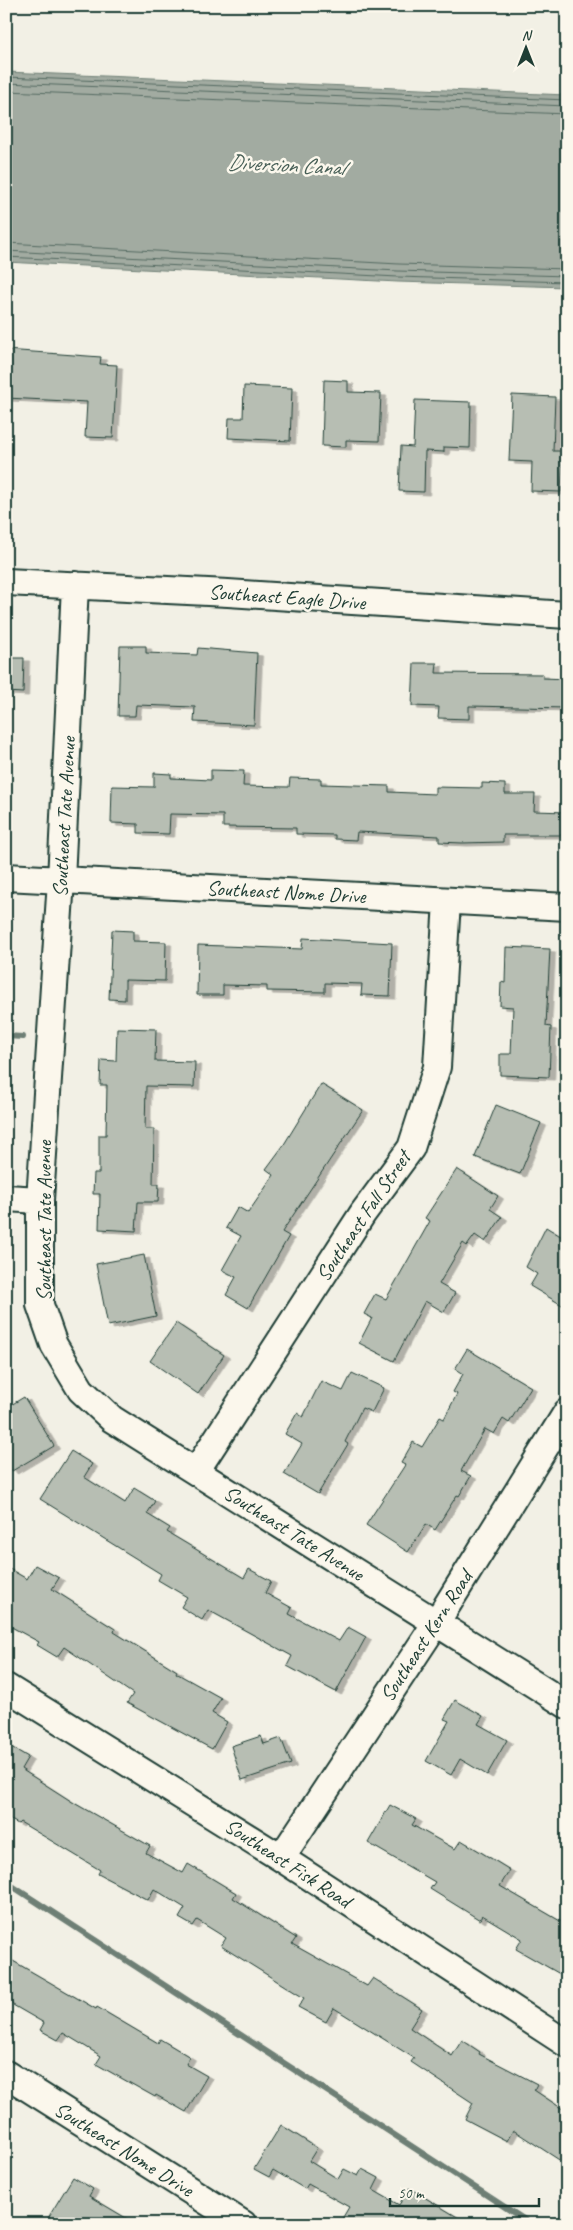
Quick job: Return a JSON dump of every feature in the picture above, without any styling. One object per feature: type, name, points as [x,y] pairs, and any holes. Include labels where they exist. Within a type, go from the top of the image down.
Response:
[{"type":"street","name":"Southeast Eagle Drive","points":[[6,582],[567,615]]},
{"type":"street","name":"Southeast Tate Avenue","points":[[75,585],[61,880],[40,1200],[40,1305],[54,1345],[81,1390],[112,1419],[567,1705]]},
{"type":"street","name":"Southeast Nome Drive","points":[[6,877],[567,907]]},
{"type":"street","name":"Southeast Fall Street","points":[[196,1471],[363,1213],[411,1148],[437,1067],[446,901]]},
{"type":"street","points":[[6,1198],[40,1200]]},
{"type":"street","name":"Southeast Kern Road","points":[[281,1858],[436,1623],[567,1412]]},
{"type":"street","name":"Southeast Fisk Road","points":[[6,1687],[281,1858],[567,2044]]},
{"type":"street","name":"Southeast Nome Drive","points":[[6,2074],[243,2224]]},
{"type":"water","name":"Diversion Canal","points":[[6,72],[567,95],[567,287],[398,282],[6,262]]},
{"type":"building","points":[[6,350],[101,357],[100,364],[117,365],[113,438],[85,437],[87,402],[6,398]]},
{"type":"building","points":[[324,380],[348,381],[348,392],[381,393],[379,441],[346,440],[346,447],[322,446]]},
{"type":"building","points":[[244,386],[292,388],[290,441],[228,438],[229,418],[243,418]]},
{"type":"building","points":[[512,395],[555,397],[553,451],[563,451],[561,492],[531,491],[532,462],[509,461]]},
{"type":"building","points":[[415,400],[471,402],[470,448],[444,447],[444,452],[425,451],[424,492],[399,491],[401,446],[413,447]]},
{"type":"building","points":[[120,646],[146,646],[146,653],[197,655],[198,648],[257,653],[254,725],[194,722],[195,707],[136,705],[135,716],[118,716]]},
{"type":"building","points":[[6,658],[24,658],[23,693],[6,692]]},
{"type":"building","points":[[414,663],[437,663],[436,673],[543,674],[543,678],[567,679],[567,708],[469,706],[469,719],[438,718],[439,707],[412,706]]},
{"type":"building","points":[[211,770],[244,771],[243,786],[289,787],[290,778],[321,779],[321,784],[389,786],[389,792],[435,794],[435,787],[482,788],[482,783],[505,784],[505,794],[535,794],[534,811],[567,812],[567,835],[503,835],[503,842],[462,843],[439,842],[439,836],[357,832],[356,840],[335,839],[335,835],[296,834],[296,828],[223,827],[223,815],[170,814],[169,834],[138,833],[138,824],[111,823],[112,786],[154,787],[154,773],[171,774],[171,778],[211,780]]},
{"type":"building","points":[[112,930],[133,931],[133,941],[166,942],[165,981],[125,980],[125,1000],[109,999]]},
{"type":"building","points":[[303,938],[392,943],[390,996],[361,995],[362,984],[325,983],[325,992],[267,991],[267,986],[223,985],[223,995],[197,995],[198,945],[302,949]]},
{"type":"building","points":[[506,947],[550,949],[546,1026],[551,1027],[549,1077],[500,1075],[500,1054],[511,1054],[513,1007],[500,1006],[501,982],[505,983]]},
{"type":"building","points":[[117,1028],[156,1029],[155,1061],[195,1062],[194,1087],[146,1086],[145,1129],[154,1129],[153,1184],[159,1184],[158,1202],[138,1202],[136,1231],[99,1229],[100,1194],[93,1194],[94,1173],[99,1173],[99,1135],[106,1135],[107,1085],[100,1085],[101,1060],[116,1061]]},
{"type":"building","points":[[321,1084],[363,1110],[282,1232],[289,1236],[248,1308],[226,1295],[236,1277],[222,1270],[241,1236],[226,1228],[238,1207],[248,1213],[274,1175],[266,1169],[283,1146]]},
{"type":"building","points":[[496,1105],[541,1123],[520,1174],[475,1157]]},
{"type":"building","points":[[457,1169],[498,1196],[490,1209],[502,1217],[485,1242],[475,1235],[467,1246],[463,1243],[439,1284],[455,1293],[444,1312],[425,1301],[394,1361],[359,1343],[372,1318],[364,1314],[375,1294],[386,1299],[430,1221],[425,1218]]},
{"type":"building","points":[[546,1227],[567,1240],[567,1308],[530,1286],[537,1274],[526,1267]]},
{"type":"building","points":[[144,1255],[156,1316],[108,1326],[96,1264]]},
{"type":"building","points":[[176,1323],[224,1355],[198,1394],[150,1361]]},
{"type":"building","points":[[467,1349],[531,1387],[509,1423],[503,1419],[494,1434],[485,1429],[461,1471],[471,1476],[459,1496],[457,1495],[435,1530],[426,1524],[408,1552],[366,1525],[405,1465],[401,1463],[413,1442],[422,1447],[440,1417],[444,1419],[457,1394],[453,1392],[463,1374],[455,1369]]},
{"type":"building","points":[[352,1373],[384,1388],[372,1412],[362,1408],[345,1442],[348,1444],[318,1494],[284,1474],[302,1444],[285,1434],[297,1413],[303,1417],[321,1381],[343,1391]]},
{"type":"building","points":[[24,1397],[54,1446],[12,1471],[6,1463],[6,1408]]},
{"type":"building","points":[[71,1451],[92,1464],[84,1477],[125,1503],[134,1488],[155,1501],[147,1514],[170,1528],[167,1532],[244,1578],[249,1569],[271,1581],[265,1593],[292,1608],[289,1614],[339,1641],[348,1627],[366,1637],[336,1692],[287,1666],[292,1656],[208,1610],[202,1620],[181,1607],[187,1597],[158,1580],[161,1574],[40,1499]]},
{"type":"building","points":[[35,1565],[59,1578],[52,1589],[115,1629],[114,1632],[177,1671],[176,1673],[221,1698],[212,1713],[227,1722],[212,1749],[127,1703],[133,1694],[64,1647],[57,1657],[37,1645],[39,1642],[6,1624],[6,1567],[27,1579]]},
{"type":"building","points":[[455,1700],[483,1716],[478,1724],[507,1740],[487,1775],[460,1759],[451,1775],[426,1761],[449,1721],[444,1719]]},
{"type":"building","points":[[261,1736],[264,1744],[281,1738],[291,1764],[242,1780],[231,1746]]},
{"type":"building","points":[[6,1744],[28,1757],[21,1769],[74,1803],[150,1846],[146,1853],[183,1873],[188,1864],[236,1893],[233,1898],[296,1938],[292,1944],[367,1986],[373,1978],[422,2009],[410,2028],[452,2056],[462,2040],[480,2052],[479,2054],[537,2084],[534,2090],[567,2112],[567,2165],[513,2130],[507,2141],[465,2119],[473,2103],[411,2062],[414,2058],[334,2008],[326,2022],[298,2007],[304,1998],[221,1946],[226,1938],[197,1920],[193,1926],[179,1918],[185,1908],[154,1889],[148,1900],[98,1874],[100,1870],[20,1822],[18,1824],[6,1817]]},
{"type":"building","points":[[390,1805],[416,1819],[412,1825],[455,1849],[461,1840],[510,1870],[500,1886],[567,1925],[567,1978],[516,1949],[522,1939],[482,1915],[480,1920],[430,1889],[435,1882],[368,1843]]},
{"type":"building","points":[[6,1957],[158,2043],[160,2039],[190,2057],[186,2064],[207,2076],[186,2112],[96,2064],[101,2056],[63,2033],[58,2040],[40,2030],[44,2023],[6,2001]]},
{"type":"building","points":[[281,2125],[317,2148],[309,2161],[338,2179],[344,2169],[358,2176],[362,2169],[379,2178],[373,2190],[399,2205],[409,2188],[469,2224],[339,2224],[349,2207],[308,2184],[305,2189],[273,2170],[269,2177],[254,2169]]},
{"type":"building","points":[[73,2177],[93,2189],[89,2196],[136,2224],[58,2224],[48,2218]]},
{"type":"waterway","points":[[6,1036],[23,1037]]},
{"type":"waterway","points":[[6,1882],[531,2224]]}]
